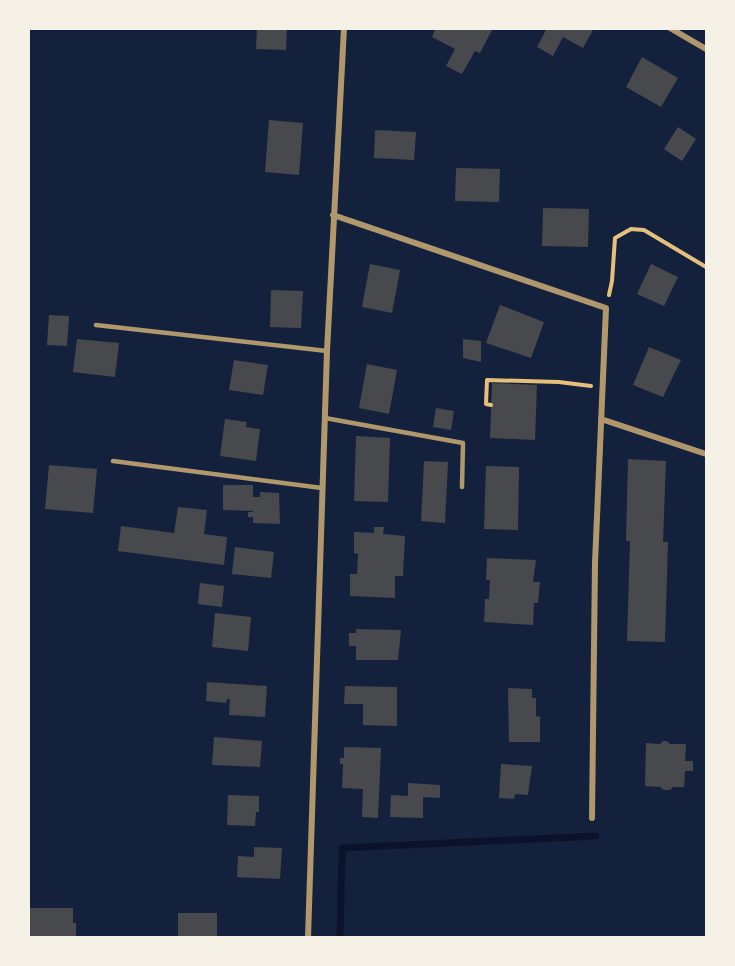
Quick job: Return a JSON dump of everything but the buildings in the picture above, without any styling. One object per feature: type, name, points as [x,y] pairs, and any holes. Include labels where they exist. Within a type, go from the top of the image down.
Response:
[{"type":"street","points":[[308,938],[327,351],[344,28]]},
{"type":"street","points":[[670,28],[706,49]]},
{"type":"street","points":[[333,215],[606,308],[595,563],[592,818]]},
{"type":"street","points":[[601,419],[706,454]]},
{"type":"lane","points":[[96,325],[327,351]]},
{"type":"lane","points":[[325,418],[463,443],[462,487]]},
{"type":"lane","points":[[113,461],[322,488]]},
{"type":"path","points":[[606,308],[612,281],[615,238],[631,229],[644,230],[706,267]]},
{"type":"path","points":[[491,405],[486,404],[487,380],[559,382],[603,388]]},
{"type":"waterway","points":[[340,938],[342,848],[596,836]]}]
